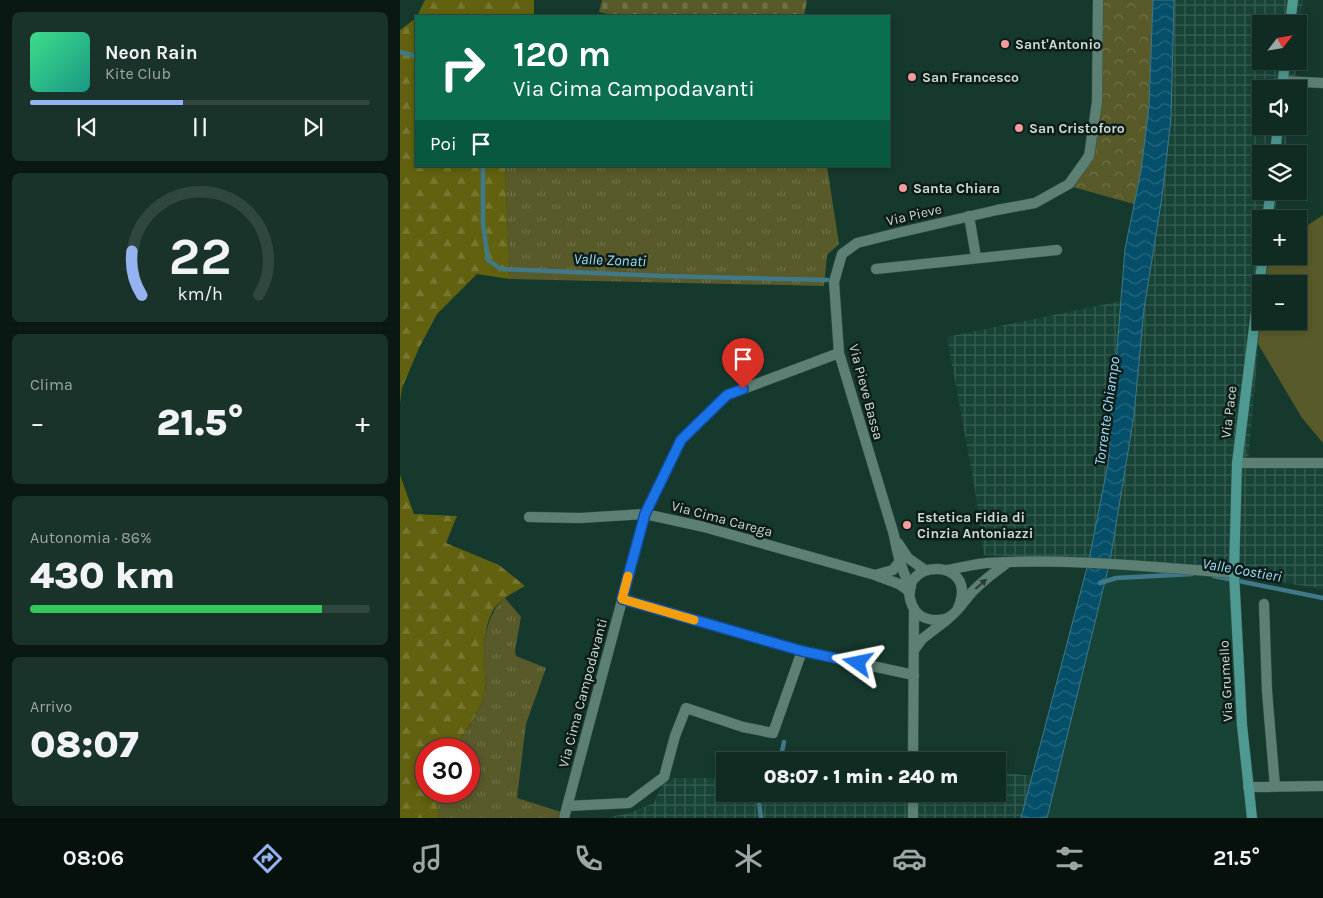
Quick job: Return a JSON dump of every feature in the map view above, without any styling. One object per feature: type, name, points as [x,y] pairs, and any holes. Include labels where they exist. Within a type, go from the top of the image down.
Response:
[{"type":"main road","points":[[1292,15],[1294,0]]},
{"type":"main road","name":"Via Pace","points":[[1234,573],[1237,463],[1262,265]]},
{"type":"main road","name":"Via Grumello","points":[[1234,573],[1242,725],[1252,818]]},
{"type":"street","name":"Via Pieve","points":[[842,254],[857,243],[969,216],[1036,204],[1069,184],[1089,156],[1097,102],[1098,0]]},
{"type":"street","points":[[1307,84],[1323,83]]},
{"type":"street","points":[[969,216],[976,257]]},
{"type":"street","points":[[876,269],[1057,250]]},
{"type":"street","name":"Via Pieve Bassa","points":[[842,254],[834,282],[839,353],[900,561],[910,589],[910,600],[914,608],[913,752]]},
{"type":"street","name":"Via Cima Campodavanti","points":[[564,818],[645,514],[681,440],[727,395],[839,353]]},
{"type":"street","points":[[1237,463],[1323,463]]},
{"type":"street","name":"Via Cima Carega","points":[[529,517],[580,518],[645,514],[704,527],[875,574],[910,589]]},
{"type":"street","name":"Via Pieve Bassa","points":[[894,536],[908,558],[925,570]]},
{"type":"street","points":[[875,574],[893,570],[900,561]]},
{"type":"street","points":[[946,570],[986,563],[1083,562],[1234,573]]},
{"type":"street","points":[[914,650],[922,639],[950,616],[974,590],[1007,563]]},
{"type":"street","points":[[910,589],[919,574],[925,570],[936,568],[946,570],[953,574],[961,586],[962,594],[958,608]]},
{"type":"street","points":[[622,599],[802,651],[914,675]]},
{"type":"street","points":[[1264,604],[1267,691],[1275,787]]},
{"type":"street","points":[[914,608],[920,616],[930,620],[941,620],[950,616]]},
{"type":"street","points":[[567,806],[629,803],[664,777],[675,736],[686,708],[743,727],[773,733],[802,651]]},
{"type":"street","points":[[1248,787],[1323,786]]},
{"type":"street","points":[[912,818],[913,802]]},
{"type":"shaded area","points":[[1174,0],[1303,0],[1302,15],[1252,15],[1252,70],[1296,70],[1295,80],[1252,80],[1252,135],[1287,135],[1286,145],[1252,145],[1252,200],[1277,200],[1275,210],[1252,210],[1252,265],[1268,265],[1266,275],[1252,275],[1252,330],[1260,330],[1248,462],[1323,465],[1323,589],[1231,574],[1110,561],[1134,415],[1144,309],[1162,197],[1171,118]]},
{"type":"shaded area","points":[[1121,301],[1108,464],[1089,560],[984,555],[975,490],[947,337]]},
{"type":"shaded area","points":[[1110,561],[1231,574],[1250,818],[1047,818]]},
{"type":"shaded area","points":[[1006,773],[1032,776],[1021,818],[605,818],[629,813],[654,803],[665,778],[716,778],[716,802],[1006,802]]},
{"type":"green space","points":[[425,0],[534,0],[534,15],[418,15]]},
{"type":"green space","points":[[602,0],[807,0],[804,15],[612,15],[599,12]]},
{"type":"green space","points":[[1097,0],[1153,0],[1149,107],[1141,171],[1134,204],[1062,184],[1079,167],[1094,136]]},
{"type":"green space","points":[[415,19],[415,167],[505,167],[510,279],[477,274],[437,314],[419,348],[402,388],[400,403],[400,30]]},
{"type":"green space","points":[[505,167],[827,167],[839,244],[827,255],[824,286],[510,279]]},
{"type":"green space","points":[[1323,215],[1323,443],[1302,418],[1258,344],[1260,330],[1307,330],[1307,275],[1266,275],[1268,265],[1307,265],[1307,226]]},
{"type":"green space","points":[[400,475],[414,514],[457,516],[446,543],[499,565],[525,586],[499,603],[491,614],[485,636],[484,694],[481,705],[461,738],[415,738],[415,803],[438,803],[439,818],[400,818]]},
{"type":"green space","points":[[505,598],[521,617],[515,651],[516,656],[546,668],[526,724],[517,798],[561,812],[558,818],[439,818],[438,803],[480,803],[480,738],[461,738],[474,719],[483,699],[486,684],[484,657],[486,633],[491,617]]},
{"type":"water","points":[[1153,0],[1174,0],[1171,118],[1162,197],[1144,309],[1134,415],[1110,561],[1047,818],[1021,818],[1089,560],[1108,464],[1125,249],[1141,171],[1149,107]]},
{"type":"waterway","name":"Valle Zonati","points":[[400,52],[415,56]]},
{"type":"waterway","name":"Valle Zonati","points":[[483,167],[483,223],[488,260],[501,269],[663,276],[828,280]]},
{"type":"waterway","name":"Valle Costieri","points":[[1100,583],[1116,578],[1192,574]]},
{"type":"waterway","name":"Valle Costieri","points":[[1214,576],[1323,598]]},
{"type":"waterway","name":"Valle Zonati","points":[[782,752],[784,742]]},
{"type":"waterway","name":"Valle Zonati","points":[[759,802],[761,818]]},
{"type":"slow traffic","points":[[628,576],[622,599],[694,620]]},
{"type":"place","name":"Sant'Antonio","points":[[1005,44]]},
{"type":"place","name":"San Francesco","points":[[912,77]]},
{"type":"place","name":"San Cristoforo","points":[[1019,128]]},
{"type":"place","name":"Santa Chiara","points":[[903,188]]},
{"type":"place","name":"Estetica Fidia di Cinzia Antoniazzi","points":[[907,525]]},
{"type":"route","points":[[743,389],[727,395],[681,440],[645,514],[622,599],[802,651],[858,663]]},
{"type":"water label","name":"Torrente Chiampo","points":[[1107,411]]}]
